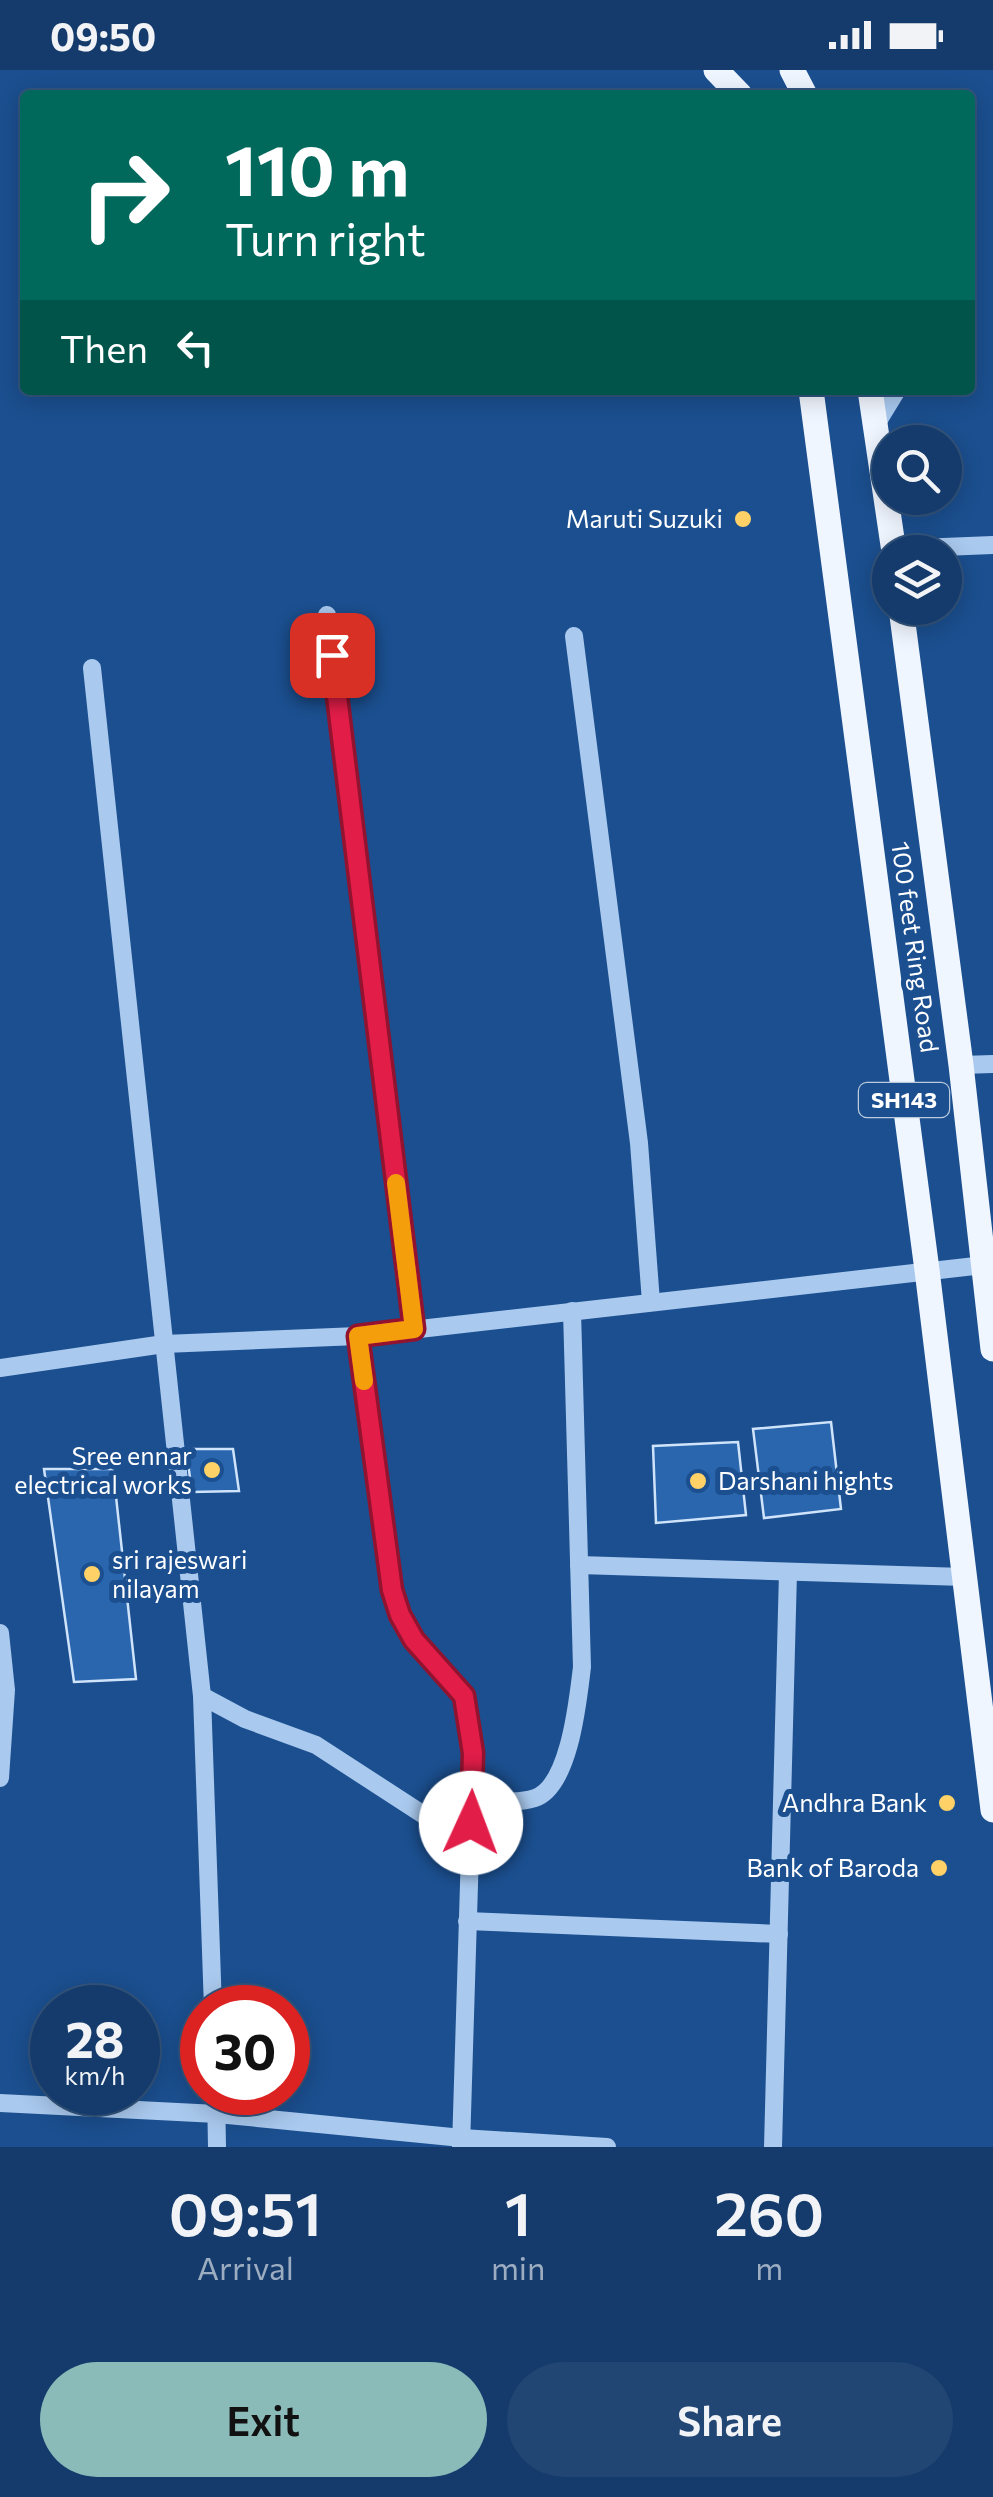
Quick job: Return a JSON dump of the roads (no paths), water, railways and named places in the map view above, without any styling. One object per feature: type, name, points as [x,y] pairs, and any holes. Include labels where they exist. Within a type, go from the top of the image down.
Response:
[{"type":"main road","name":"100 feet Ring Road","points":[[812,395],[927,1270],[993,1810]]},
{"type":"main road","points":[[871,395],[876,425]]},
{"type":"main road","name":"100 feet Ring Road","points":[[903,625],[987,1264],[993,1349]]},
{"type":"street","points":[[877,425],[895,395]]},
{"type":"street","points":[[962,546],[993,544]]},
{"type":"street","points":[[327,615],[414,1329]]},
{"type":"street","points":[[574,636],[639,1143],[651,1302]]},
{"type":"street","points":[[92,668],[202,1696],[212,1985]]},
{"type":"street","points":[[962,1065],[993,1064]]},
{"type":"street","points":[[0,1368],[164,1344],[358,1336],[987,1264]]},
{"type":"street","points":[[472,1802],[538,1797],[548,1790],[560,1772],[577,1712],[582,1667],[572,1311]]},
{"type":"street","points":[[358,1336],[392,1590],[414,1640],[464,1696],[473,1753],[461,2142]]},
{"type":"street","points":[[579,1566],[964,1577]]},
{"type":"street","points":[[774,2147],[788,1572]]},
{"type":"street","points":[[0,1633],[6,1690],[0,1778]]},
{"type":"street","points":[[202,1696],[244,1718],[316,1745],[470,1845]]},
{"type":"street","points":[[467,1921],[779,1934]]},
{"type":"street","points":[[0,2104],[180,2112]]},
{"type":"street","points":[[216,2115],[217,2147]]},
{"type":"street","points":[[225,2115],[461,2142],[607,2147]]},
{"type":"place","name":"Maruti Suzuki","points":[[743,519]]},
{"type":"place","name":"Sree ennar electrical works","points":[[212,1470]]},
{"type":"place","name":"Darshani hights","points":[[698,1481]]},
{"type":"place","name":"sri rajeswari nilayam","points":[[92,1574]]},
{"type":"place","name":"Andhra Bank","points":[[947,1803]]},
{"type":"place","name":"Bank of Baroda","points":[[939,1868]]}]
